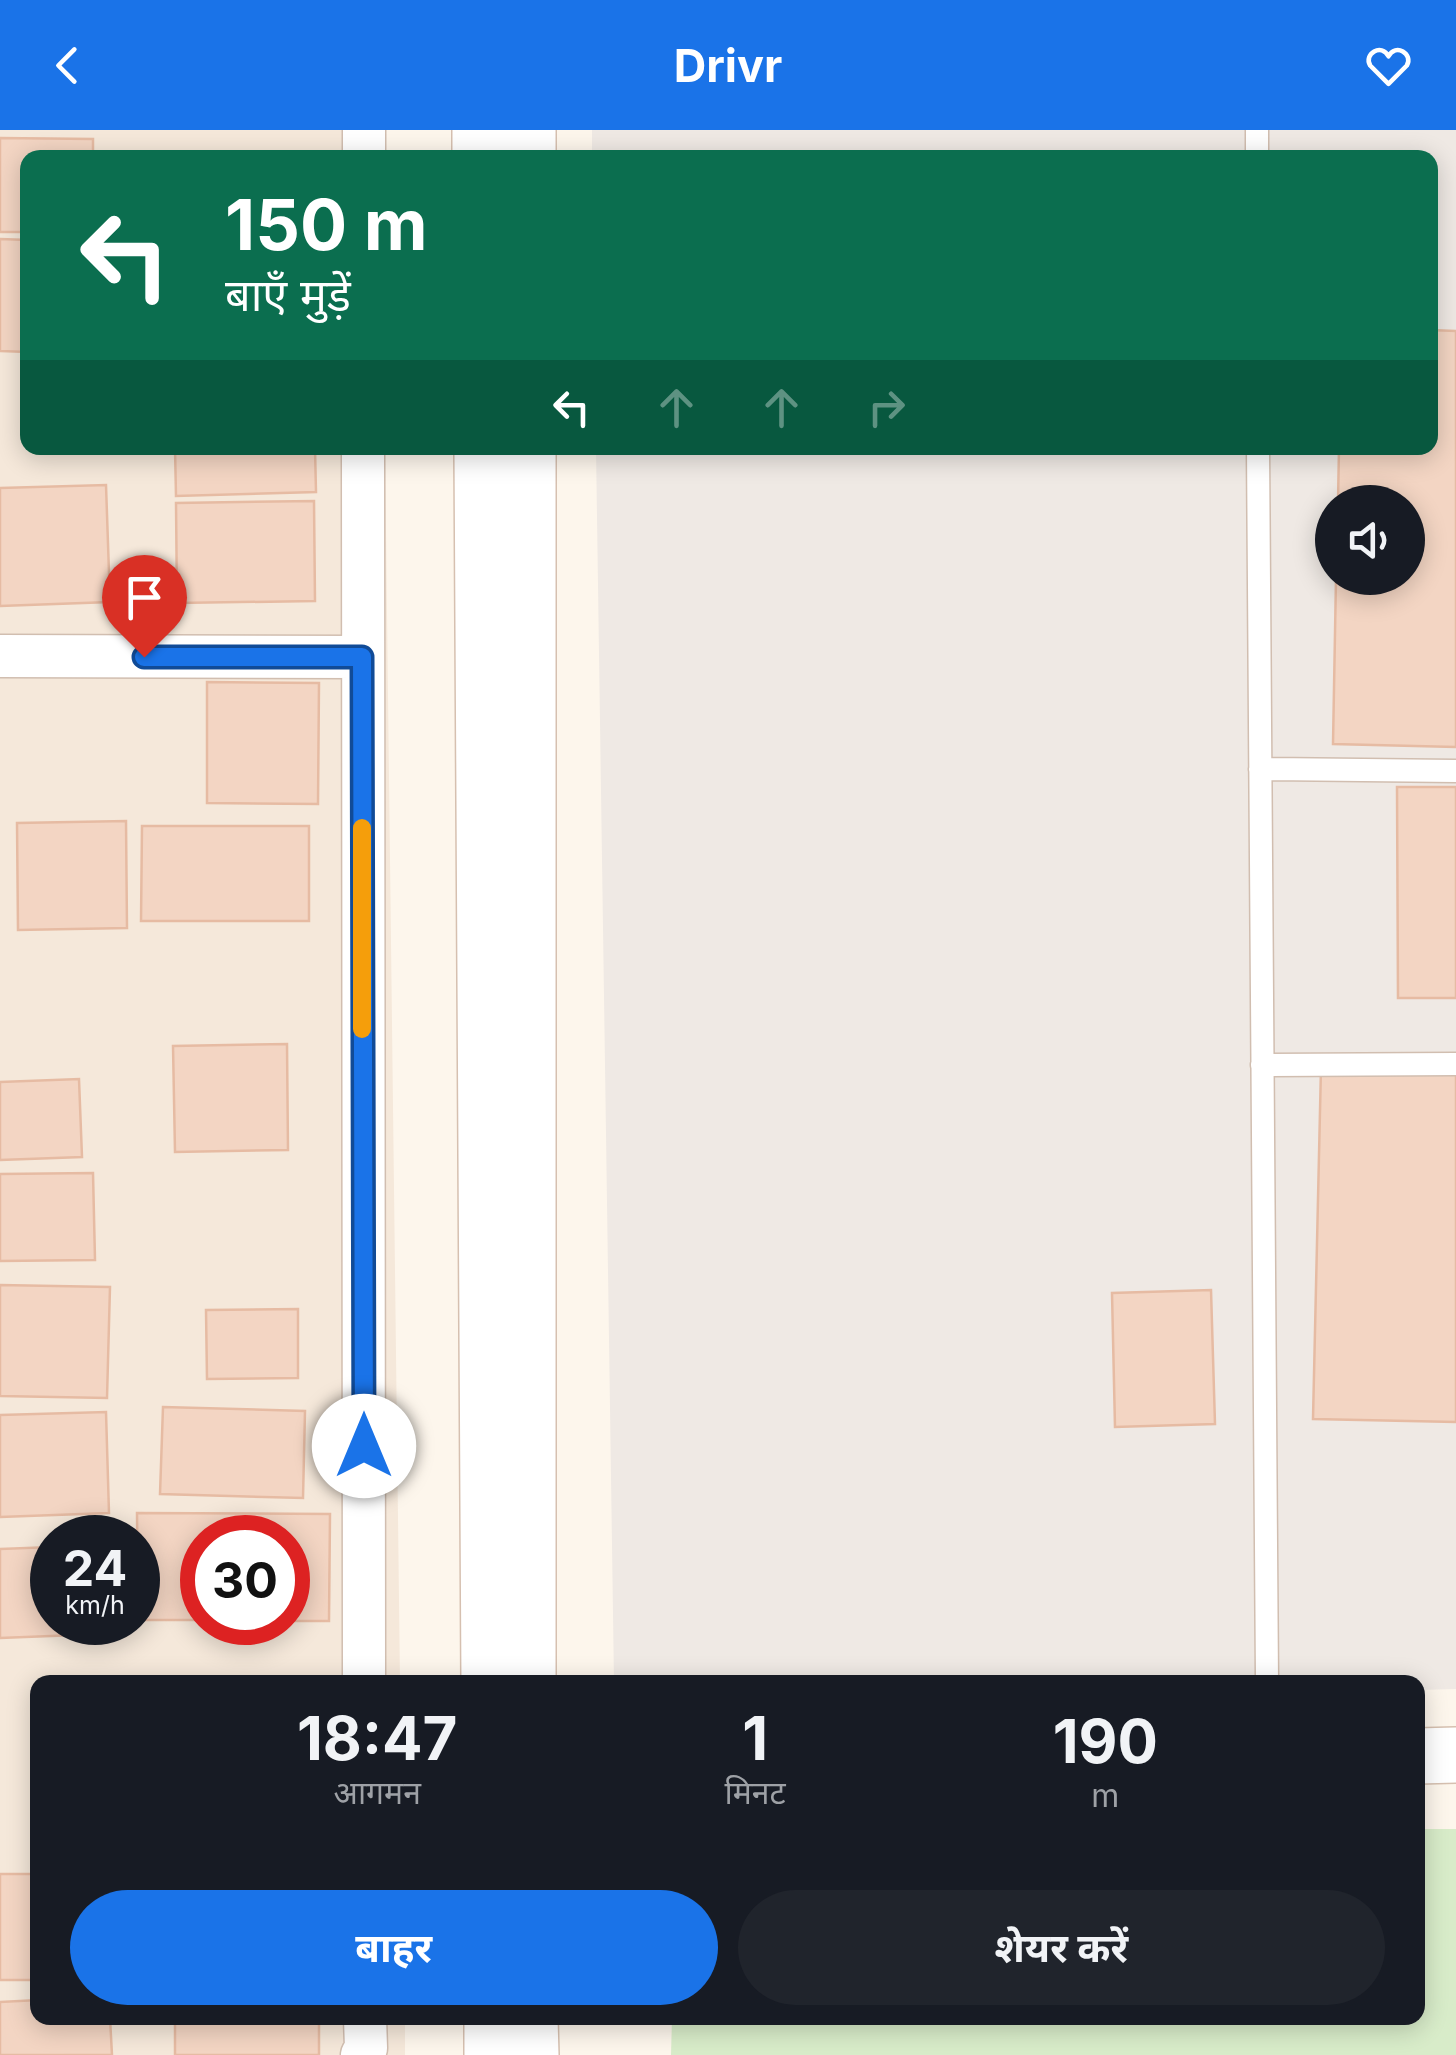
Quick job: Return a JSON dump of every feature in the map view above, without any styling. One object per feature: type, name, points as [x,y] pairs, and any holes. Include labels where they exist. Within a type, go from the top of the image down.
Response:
[{"type":"main road","points":[[482,455],[490,1675]]},
{"type":"main road","points":[[528,455],[528,1675]]},
{"type":"main road","points":[[1425,1756],[1456,1755]]},
{"type":"main road","points":[[492,2025],[492,2055]]},
{"type":"main road","points":[[530,2025],[531,2055]]},
{"type":"street","points":[[362,455],[364,1675]]},
{"type":"street","points":[[0,656],[362,657]]},
{"type":"street","points":[[362,2055],[366,2048],[366,2025]]},
{"type":"lane","points":[[1258,455],[1267,1675]]},
{"type":"lane","points":[[1260,769],[1456,772]]},
{"type":"lane","points":[[1262,1065],[1456,1064]]},
{"type":"shaded area","points":[[0,130],[381,130],[381,150],[20,150],[20,455],[385,455],[400,1675],[30,1675],[30,2025],[405,2025],[405,2055],[0,2055]]},
{"type":"shaded area","points":[[592,130],[1456,130],[1456,1689],[1425,1690],[1425,1675],[614,1675],[596,455],[1438,455],[1438,150],[592,150]]},
{"type":"green space","points":[[1425,1829],[1456,1829],[1456,2055],[671,2055],[672,2025],[1425,2025]]},
{"type":"building","points":[[0,138],[93,139],[93,150],[20,150],[20,232],[0,232]]},
{"type":"building","points":[[0,239],[20,240],[20,352],[0,351]]},
{"type":"building","points":[[1438,330],[1456,331],[1456,747],[1333,744],[1336,595],[1425,595],[1425,485],[1338,485],[1339,455],[1438,455]]},
{"type":"building","points":[[175,455],[315,455],[316,492],[176,496]]},
{"type":"building","points":[[106,485],[110,602],[0,606],[0,488]]},
{"type":"building","points":[[314,501],[315,601],[177,603],[176,503]]},
{"type":"building","points":[[207,682],[319,683],[318,804],[207,803]]},
{"type":"building","points":[[1397,787],[1456,787],[1456,998],[1398,998]]},
{"type":"building","points":[[126,821],[127,928],[18,930],[17,823]]},
{"type":"building","points":[[142,826],[309,826],[309,921],[141,921]]},
{"type":"building","points":[[287,1044],[288,1150],[175,1152],[173,1046]]},
{"type":"building","points":[[1321,1067],[1456,1070],[1456,1422],[1313,1419]]},
{"type":"building","points":[[79,1079],[82,1157],[0,1160],[0,1082]]},
{"type":"building","points":[[93,1173],[95,1260],[0,1261],[0,1174]]},
{"type":"building","points":[[0,1285],[110,1287],[107,1398],[0,1396]]},
{"type":"building","points":[[1211,1290],[1215,1424],[1115,1427],[1112,1293]]},
{"type":"building","points":[[298,1309],[298,1378],[207,1379],[206,1310]]},
{"type":"building","points":[[163,1407],[305,1411],[303,1498],[160,1494]]},
{"type":"building","points":[[106,1412],[109,1513],[0,1517],[0,1415]]},
{"type":"building","points":[[330,1514],[329,1621],[310,1621],[310,1515],[180,1515],[180,1620],[160,1620],[160,1515],[137,1515]]},
{"type":"building","points":[[30,1548],[30,1637],[0,1638],[0,1549]]},
{"type":"building","points":[[0,1874],[30,1874],[30,1980],[0,1980]]},
{"type":"building","points":[[30,2000],[30,2025],[110,2025],[112,2055],[0,2055],[0,2002]]},
{"type":"building","points":[[175,2025],[319,2025],[319,2055],[175,2055]]},
{"type":"slow traffic","points":[[362,828],[362,1029]]},
{"type":"route","points":[[144,657],[362,657],[364,1446]]}]
